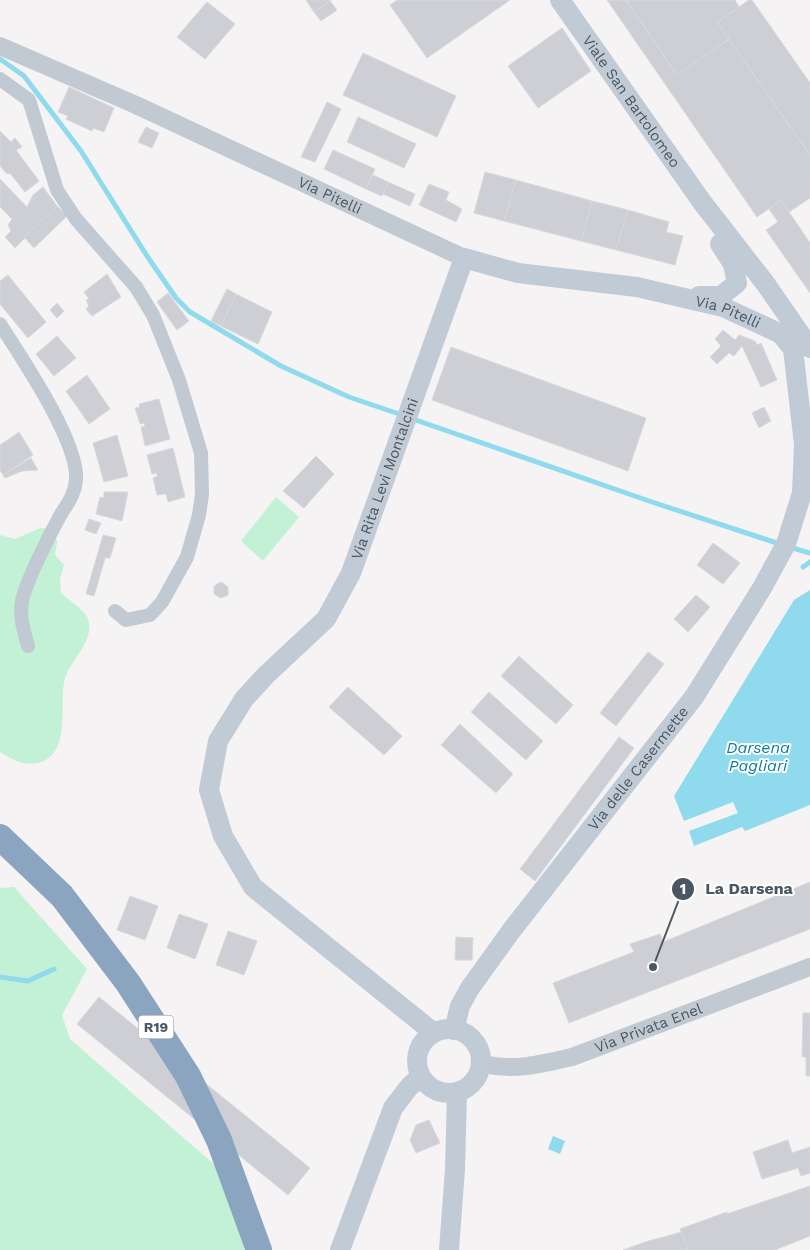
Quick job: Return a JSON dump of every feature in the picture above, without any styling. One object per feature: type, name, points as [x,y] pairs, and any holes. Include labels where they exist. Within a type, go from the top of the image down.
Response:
[{"type":"highway","name":"R19","points":[[0,837],[62,896],[128,983],[188,1076],[218,1140],[259,1250]]},
{"type":"main road","name":"Viale San Bartolomeo","points":[[560,0],[702,202],[765,283],[795,344]]},
{"type":"main road","name":"Viale San Bartolomeo","points":[[702,202],[698,208],[700,215],[733,264]]},
{"type":"main road","name":"Via Pitelli","points":[[464,258],[518,273],[619,284],[723,307],[795,344]]},
{"type":"main road","name":"Via Rita Levi Montalcini","points":[[434,1033],[253,887],[223,836],[209,790],[218,741],[244,699],[266,674],[326,619],[351,573],[464,258]]},
{"type":"main road","name":"Via Pitelli","points":[[674,296],[725,294],[737,283],[733,264]]},
{"type":"main road","points":[[795,344],[807,438],[806,487]]},
{"type":"main road","name":"Via delle Casermette","points":[[454,1030],[460,1006],[470,988],[514,928],[694,697],[762,588],[783,550],[806,487]]},
{"type":"main road","points":[[454,1030],[471,1038],[480,1054],[481,1063],[474,1082],[457,1093],[446,1094],[436,1091],[420,1077],[417,1067],[418,1052],[426,1039],[434,1033],[454,1030]]},
{"type":"main road","points":[[340,1250],[393,1108],[409,1087],[420,1077]]},
{"type":"main road","points":[[449,1250],[455,1169],[457,1093]]},
{"type":"street","name":"Via Pitelli","points":[[0,46],[136,105],[464,258]]},
{"type":"street","points":[[0,79],[29,100],[57,190],[76,219],[136,287],[153,316],[179,380],[201,453],[202,494],[199,515],[186,557],[173,584],[162,602],[150,614],[126,620],[115,611]]},
{"type":"street","points":[[0,324],[45,396],[72,452],[76,479],[71,500],[61,515],[27,583],[23,596],[22,626],[28,646]]},
{"type":"street","name":"Via Privata Enel","points":[[481,1063],[492,1066],[538,1065],[572,1057],[810,967]]},
{"type":"green space","points":[[276,497],[299,517],[263,561],[241,541]]},
{"type":"green space","points":[[40,528],[54,529],[57,542],[55,555],[64,565],[60,579],[61,593],[85,614],[89,623],[89,630],[84,644],[65,678],[62,726],[56,749],[49,758],[38,763],[28,764],[14,760],[0,752],[0,535],[15,539]]},
{"type":"green space","points":[[14,887],[87,969],[62,1015],[70,1039],[216,1166],[249,1250],[0,1250],[0,888]]},
{"type":"water","name":"Darsena Pagliari","points":[[810,590],[810,805],[745,831],[742,827],[694,846],[689,831],[738,813],[733,802],[684,821],[674,796],[794,600]]},
{"type":"water","points":[[553,1136],[565,1141],[560,1154],[548,1149]]},
{"type":"building","points":[[306,0],[331,0],[314,12]]},
{"type":"building","points":[[397,0],[510,0],[427,58],[390,5]]},
{"type":"building","points":[[607,0],[626,0],[677,75],[729,39],[810,155],[810,198],[789,212],[781,200],[757,217]]},
{"type":"building","points":[[626,0],[735,0],[739,7],[717,22],[729,39],[677,75]]},
{"type":"building","points":[[749,0],[752,0],[810,83],[810,155],[717,22]]},
{"type":"building","points":[[330,1],[337,10],[321,21],[314,12]]},
{"type":"building","points":[[207,2],[235,24],[205,59],[177,37]]},
{"type":"building","points":[[562,28],[591,71],[538,108],[508,66]]},
{"type":"building","points":[[363,53],[456,96],[437,137],[343,95]]},
{"type":"building","points":[[69,87],[114,108],[104,132],[93,128],[92,131],[66,119],[68,116],[58,112]]},
{"type":"building","points":[[327,102],[341,109],[315,162],[301,157]]},
{"type":"building","points":[[358,117],[416,144],[404,168],[347,142]]},
{"type":"building","points":[[146,127],[159,133],[152,148],[138,142]]},
{"type":"building","points":[[0,131],[11,142],[15,138],[22,147],[16,150],[39,181],[25,192],[10,173],[7,174],[0,166]]},
{"type":"building","points":[[333,150],[375,169],[366,189],[324,169]]},
{"type":"building","points":[[485,172],[516,180],[504,221],[474,213]]},
{"type":"building","points":[[373,175],[388,182],[382,196],[366,189]]},
{"type":"building","points":[[0,179],[27,207],[33,195],[43,187],[57,206],[15,248],[5,237],[11,231],[8,225],[12,219],[0,207]]},
{"type":"building","points":[[516,180],[592,201],[581,241],[504,221]]},
{"type":"building","points":[[388,182],[415,194],[410,206],[383,194]]},
{"type":"building","points":[[429,184],[449,192],[446,200],[462,209],[456,222],[419,205]]},
{"type":"building","points":[[781,200],[810,243],[810,293],[766,230],[778,222],[769,209]]},
{"type":"building","points":[[592,201],[628,210],[616,250],[581,241]]},
{"type":"building","points":[[57,206],[67,216],[34,248],[24,237]]},
{"type":"building","points":[[628,210],[669,222],[666,232],[683,236],[675,265],[616,250]]},
{"type":"building","points":[[107,274],[121,297],[92,316],[86,309],[89,306],[86,300],[89,299],[84,292]]},
{"type":"building","points":[[8,275],[46,322],[28,338],[0,304],[0,281]]},
{"type":"building","points":[[227,289],[236,294],[221,326],[211,321]]},
{"type":"building","points":[[168,293],[189,321],[177,330],[157,302]]},
{"type":"building","points":[[236,294],[272,312],[258,344],[221,326]]},
{"type":"building","points":[[57,303],[64,311],[57,318],[50,310]]},
{"type":"building","points":[[723,330],[735,340],[739,335],[755,341],[757,345],[761,343],[777,380],[761,387],[742,346],[734,356],[729,353],[717,364],[710,357],[721,346],[715,339]]},
{"type":"building","points":[[57,336],[76,358],[54,376],[36,354]]},
{"type":"building","points":[[451,347],[646,418],[628,471],[432,400]]},
{"type":"building","points":[[87,375],[110,409],[89,424],[66,391]]},
{"type":"building","points":[[159,399],[170,439],[145,446],[141,427],[145,426],[144,423],[140,424],[135,408],[140,407],[139,404]]},
{"type":"building","points":[[764,407],[771,421],[759,428],[752,413]]},
{"type":"building","points":[[19,432],[33,455],[3,475],[0,470],[0,445]]},
{"type":"building","points":[[117,435],[128,476],[104,482],[93,443]]},
{"type":"building","points":[[173,448],[185,497],[168,502],[166,494],[157,495],[153,478],[158,476],[156,473],[152,474],[147,455]]},
{"type":"building","points":[[316,456],[334,474],[304,508],[283,491]]},
{"type":"building","points":[[31,458],[38,470],[22,471],[5,478],[3,475]]},
{"type":"building","points":[[104,492],[128,492],[122,521],[96,514],[100,497],[104,498]]},
{"type":"building","points":[[89,519],[101,523],[96,534],[85,530]]},
{"type":"building","points":[[103,535],[116,538],[110,558],[105,558],[94,596],[86,594]]},
{"type":"building","points":[[713,543],[740,563],[723,584],[697,565]]},
{"type":"building","points":[[221,582],[228,587],[228,595],[221,598],[214,594],[214,586]]},
{"type":"building","points":[[696,595],[710,607],[688,632],[674,619]]},
{"type":"building","points":[[648,652],[664,664],[616,726],[600,713]]},
{"type":"building","points":[[519,656],[573,705],[556,724],[501,676]]},
{"type":"building","points":[[348,687],[402,736],[384,755],[329,707]]},
{"type":"building","points":[[489,692],[543,741],[526,760],[471,712]]},
{"type":"building","points":[[460,724],[513,774],[496,793],[441,745]]},
{"type":"building","points":[[619,737],[634,748],[535,881],[520,869]]},
{"type":"building","points":[[810,882],[810,929],[569,1023],[553,983],[634,952],[630,944],[660,934],[663,942]]},
{"type":"building","points":[[130,896],[158,906],[145,940],[117,930]]},
{"type":"building","points":[[179,914],[208,924],[195,959],[167,948]]},
{"type":"building","points":[[228,931],[257,941],[244,975],[216,965]]},
{"type":"building","points":[[456,937],[473,938],[472,960],[455,960]]},
{"type":"building","points":[[99,997],[310,1168],[288,1195],[77,1024]]},
{"type":"building","points":[[803,1013],[810,1013],[810,1076],[806,1076],[806,1057],[802,1057]]},
{"type":"building","points":[[429,1120],[440,1143],[416,1153],[410,1140],[416,1125]]},
{"type":"building","points":[[788,1140],[792,1153],[810,1147],[810,1173],[801,1176],[798,1168],[762,1179],[753,1152]]},
{"type":"building","points":[[810,1186],[810,1236],[775,1250],[688,1250],[680,1229]]},
{"type":"building","points":[[682,1232],[688,1250],[623,1250],[645,1242]]},
{"type":"waterway","points":[[0,59],[24,76],[81,151],[147,256],[176,298],[190,312],[281,366],[349,397],[402,415]]},
{"type":"waterway","points":[[410,418],[652,502],[780,544]]},
{"type":"waterway","points":[[789,547],[810,553]]},
{"type":"waterway","points":[[803,567],[810,562]]},
{"type":"waterway","points":[[0,977],[28,981],[54,969]]},
{"type":"place","name":"La Darsena","points":[[653,967]]}]
